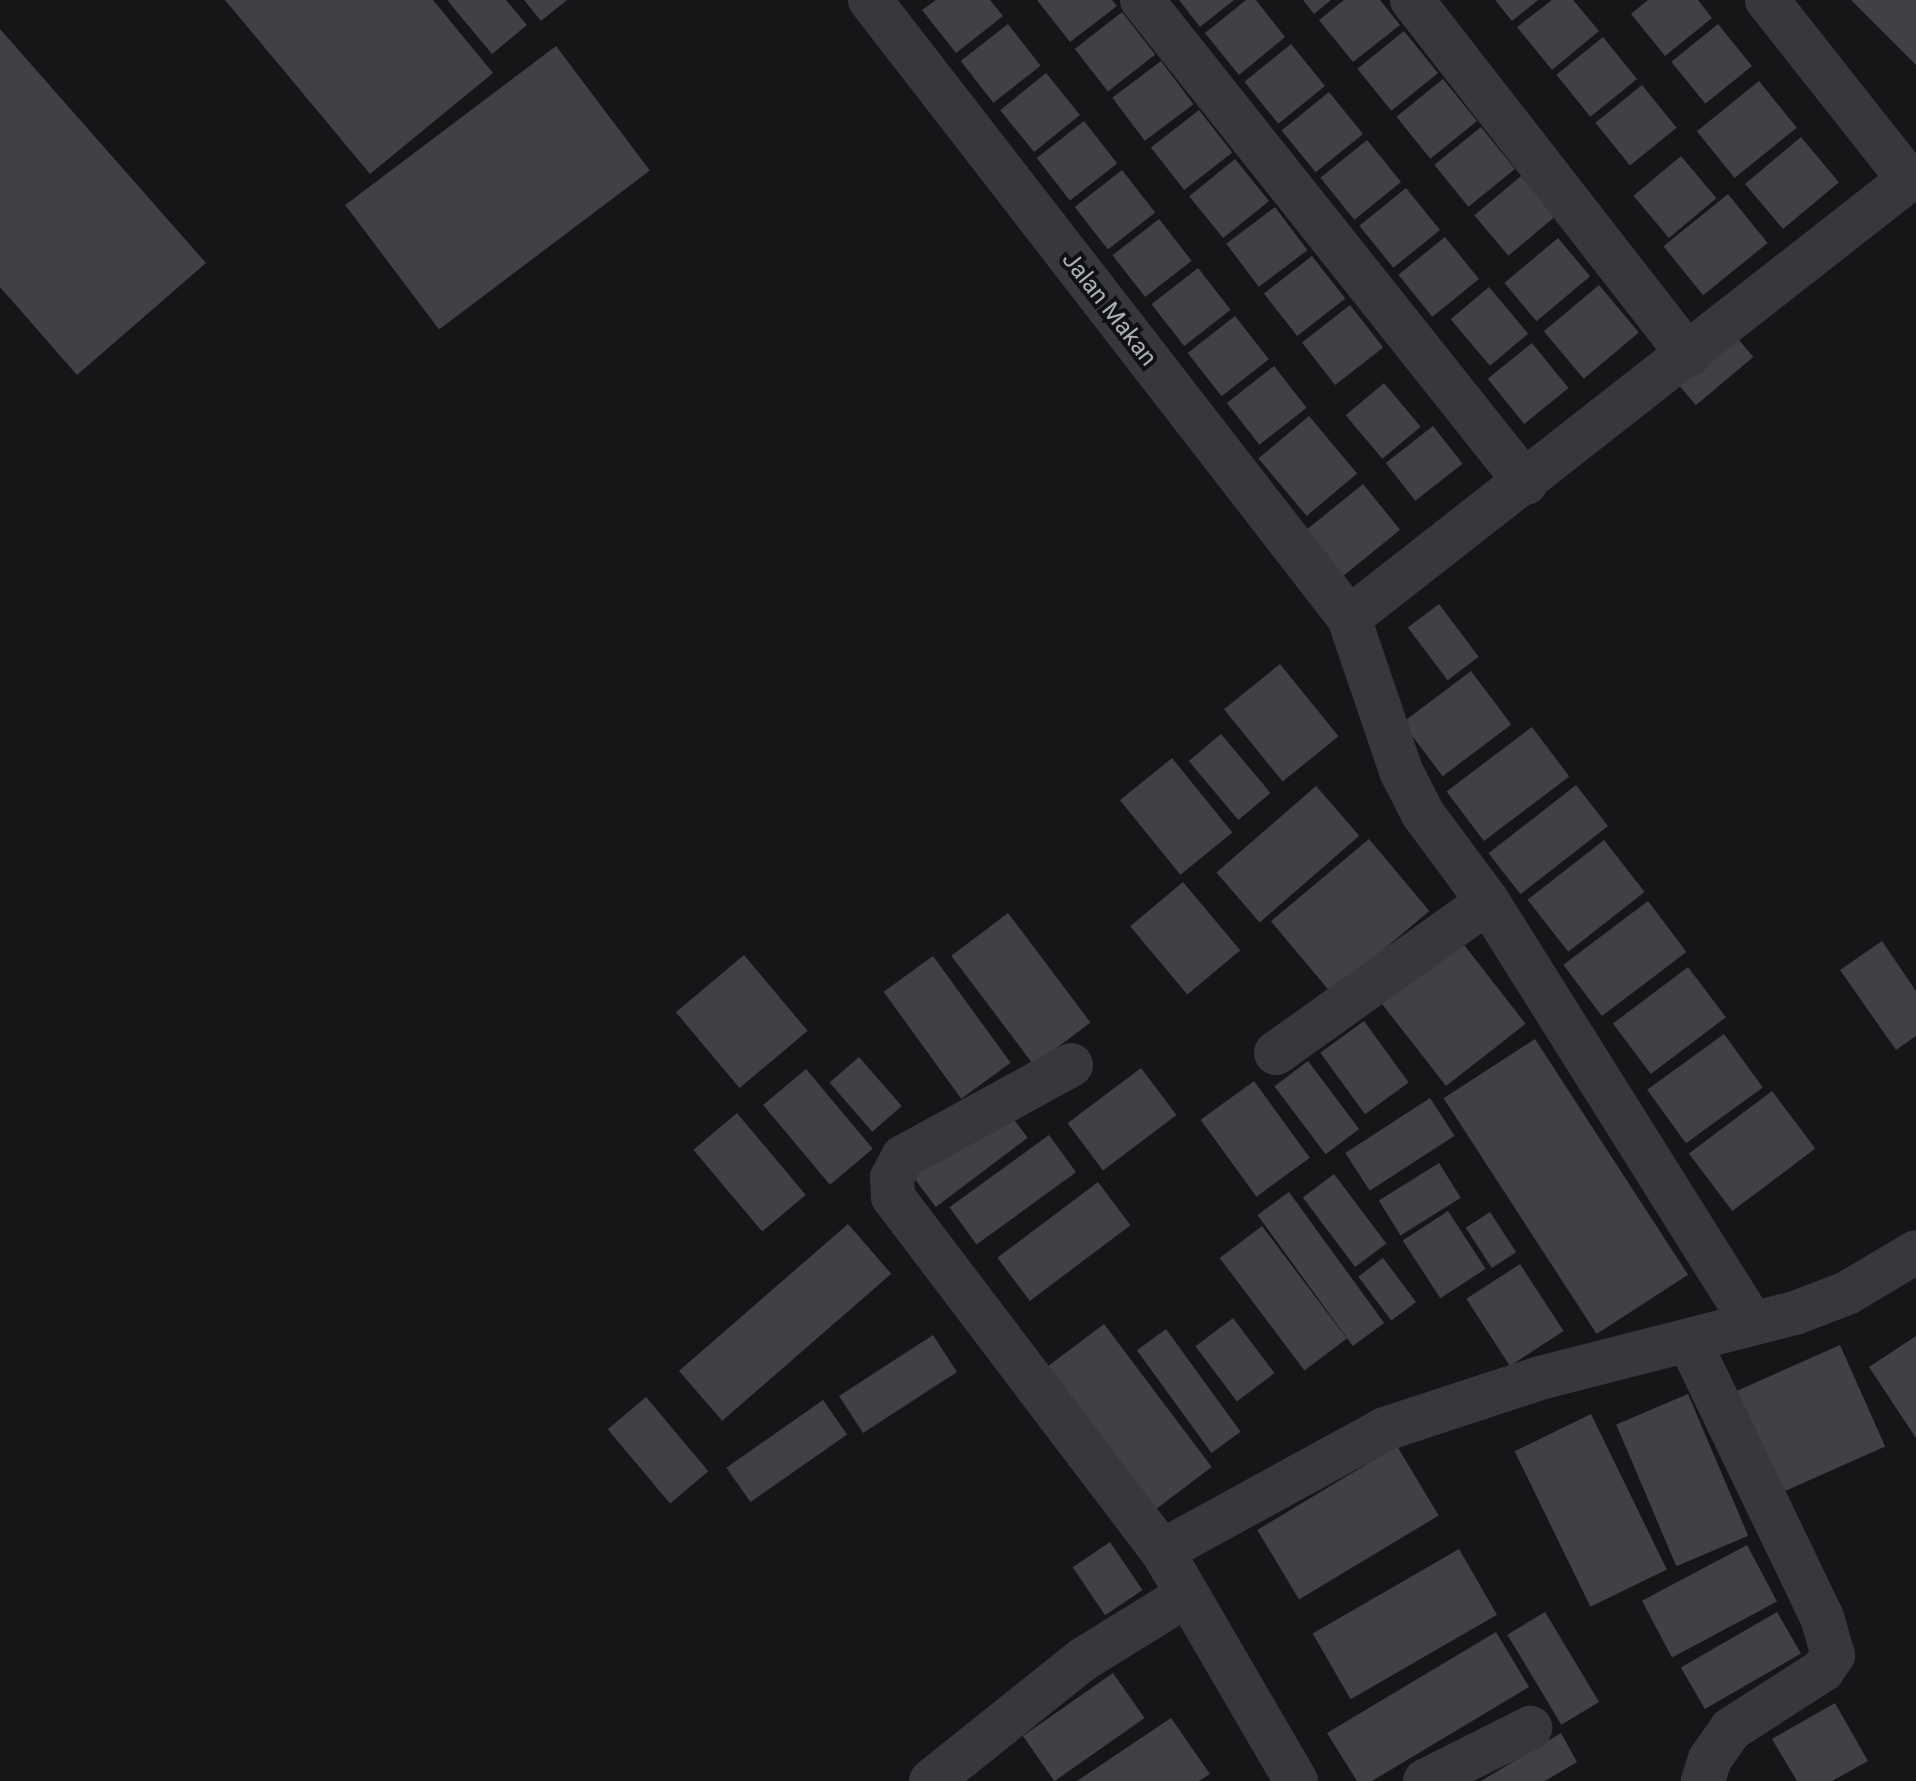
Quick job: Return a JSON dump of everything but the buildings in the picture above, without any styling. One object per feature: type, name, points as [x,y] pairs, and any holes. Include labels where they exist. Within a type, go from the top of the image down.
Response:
[{"type":"street","name":"Jalan Makan","points":[[870,0],[1349,618],[1411,792],[1488,902],[1751,1322]]},
{"type":"street","points":[[1142,0],[1526,483]]},
{"type":"street","points":[[1412,0],[1688,355]]},
{"type":"street","points":[[1349,618],[1526,483],[1913,177],[1770,1]]},
{"type":"street","points":[[1276,1053],[1488,902]]},
{"type":"street","points":[[1071,1065],[963,1120],[903,1157],[892,1178],[893,1197],[1162,1551],[1296,1781]]},
{"type":"street","points":[[1162,1551],[1385,1429],[1540,1378],[1795,1313],[1847,1293],[1916,1252]]},
{"type":"street","points":[[1689,1341],[1822,1617],[1833,1655],[1823,1670],[1731,1729],[1710,1759],[1703,1781]]},
{"type":"street","points":[[931,1781],[1082,1660],[1187,1595]]},
{"type":"street","points":[[1425,1781],[1530,1728]]}]
